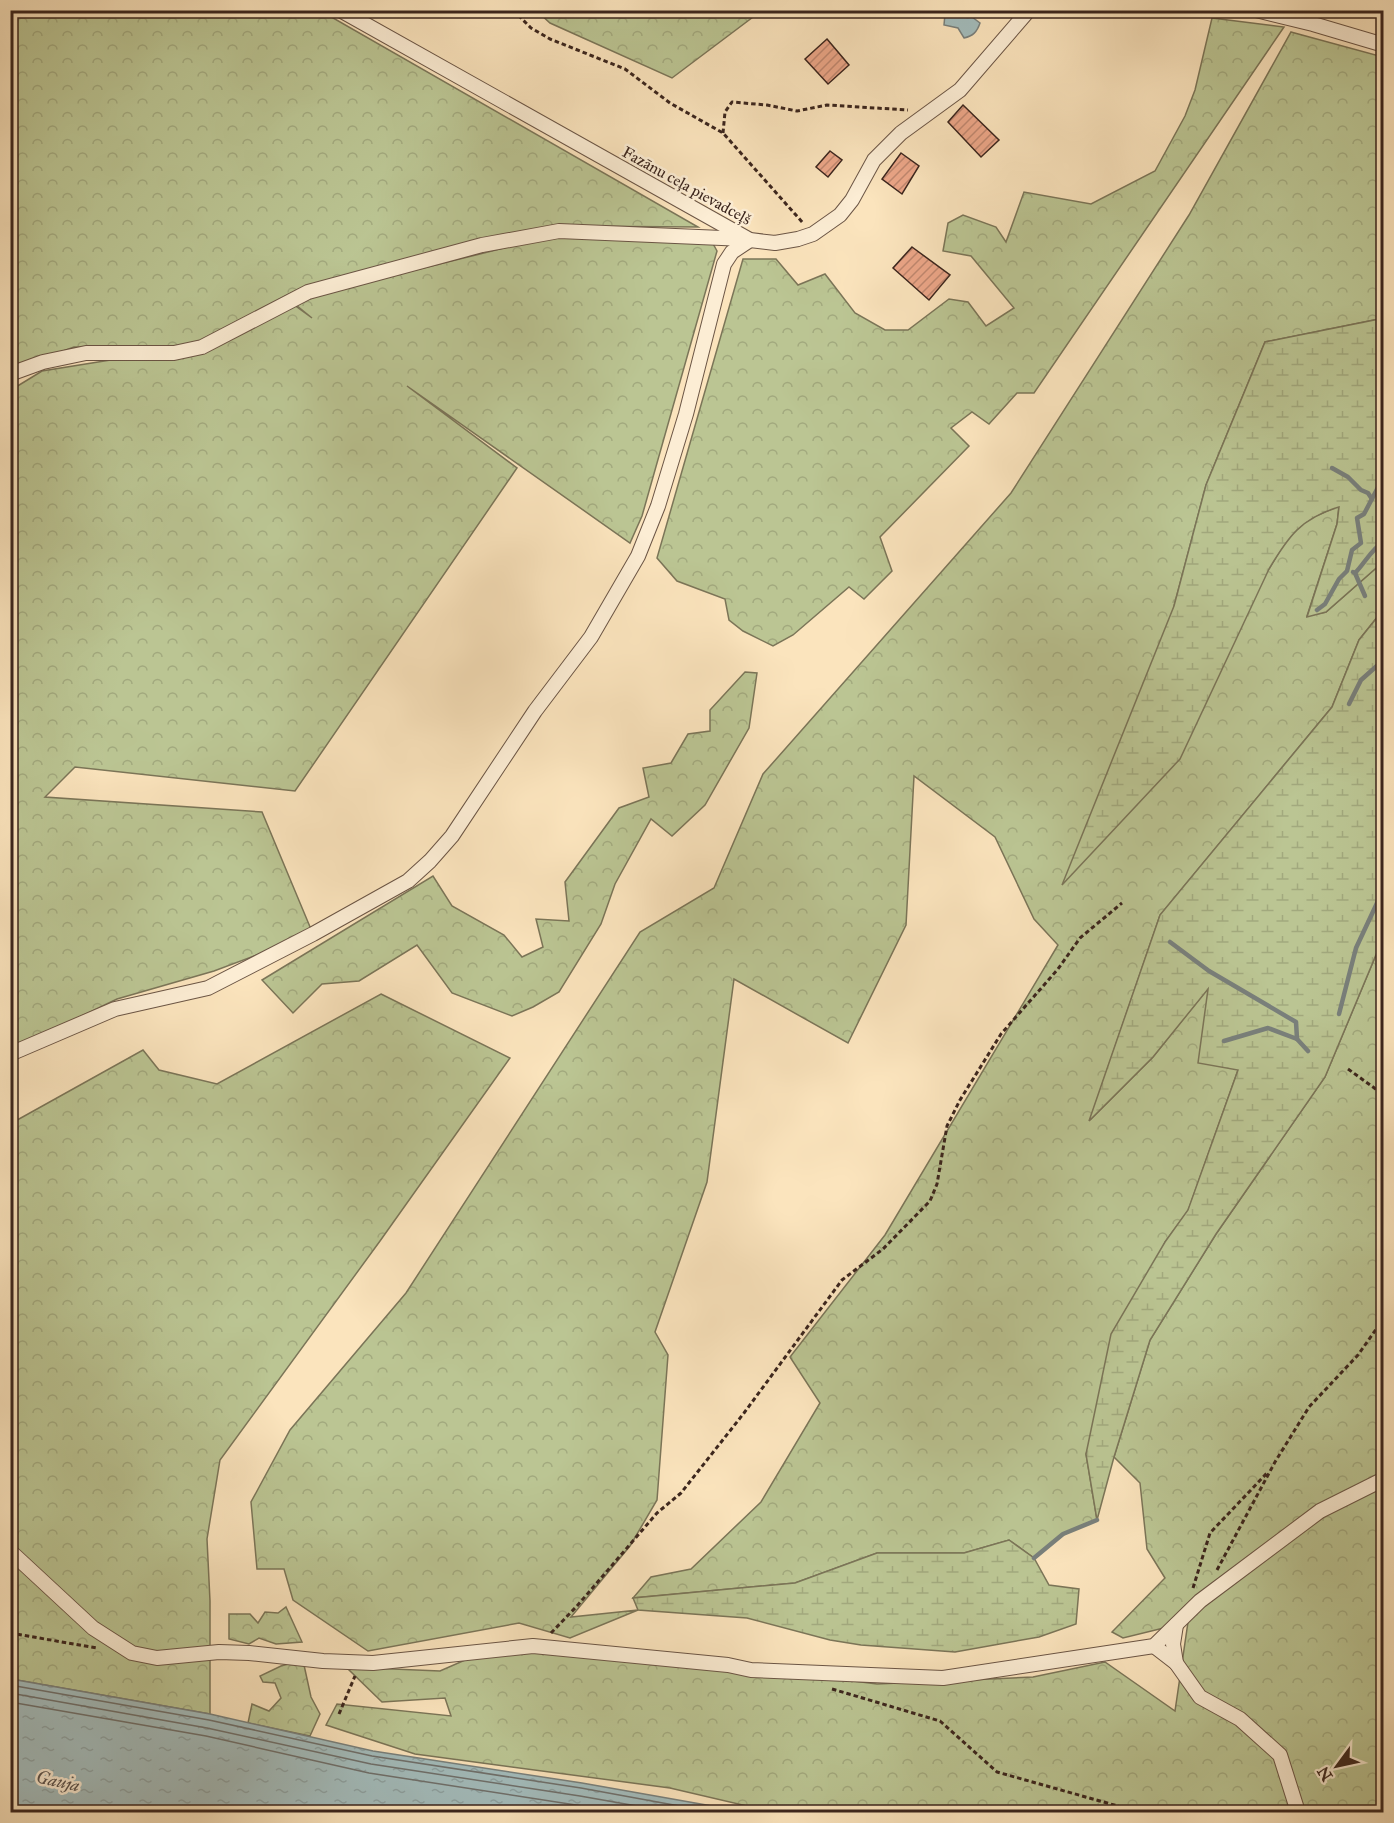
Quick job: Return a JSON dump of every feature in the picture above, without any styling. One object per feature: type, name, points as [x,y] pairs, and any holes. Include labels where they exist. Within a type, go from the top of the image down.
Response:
[{"type":"street","name":"Fazānu ceļa pievadceļš","points":[[340,10],[750,240],[775,243],[813,234],[840,215],[852,200],[874,160],[901,133],[960,90],[1029,10]]},
{"type":"street","points":[[1256,10],[1383,45]]},
{"type":"street","points":[[10,374],[43,362],[86,353],[174,353],[202,348],[308,292],[482,245],[558,231],[750,240]]},
{"type":"street","points":[[10,1054],[115,1010],[208,988],[313,934],[408,881],[437,853],[452,836],[535,711],[591,637],[638,556],[658,506],[686,414],[724,264],[732,252],[750,240]]},
{"type":"street","points":[[10,1551],[93,1628],[132,1653],[157,1658],[249,1653],[360,1663],[406,1661],[537,1647],[728,1665],[751,1670],[943,1678],[1155,1646],[1200,1601],[1320,1511],[1383,1479]]},
{"type":"street","points":[[1176,1663],[1173,1644],[1181,1620]]},
{"type":"street","points":[[1155,1646],[1176,1663],[1200,1697],[1240,1719],[1280,1755],[1298,1812]]},
{"type":"path","points":[[513,10],[531,28],[550,39],[625,69],[670,103],[723,133],[813,234]]},
{"type":"path","points":[[723,133],[725,111],[732,102],[767,105],[797,111],[827,105],[929,112]]},
{"type":"path","points":[[537,1647],[578,1606],[657,1513],[681,1493],[744,1413],[842,1280],[883,1250],[930,1201],[937,1184],[947,1126],[960,1100],[1001,1034],[1058,969],[1080,938],[1122,903]]},
{"type":"path","points":[[1348,1069],[1383,1095]]},
{"type":"path","points":[[1216,1571],[1271,1469],[1309,1407],[1358,1355],[1383,1318]]},
{"type":"path","points":[[1181,1620],[1210,1533],[1271,1469]]},
{"type":"path","points":[[10,1633],[98,1648]]},
{"type":"path","points":[[339,1714],[360,1663]]},
{"type":"path","points":[[829,1688],[940,1721],[997,1772],[1139,1812]]},
{"type":"green space","points":[[10,11],[321,11],[698,227],[558,226],[474,241],[299,289],[196,343],[155,349],[74,347],[11,370]]},
{"type":"green space","points":[[537,11],[761,11],[672,78],[550,23]]},
{"type":"green space","points":[[1212,18],[1284,27],[1034,393],[1017,393],[989,424],[972,412],[951,428],[969,446],[880,537],[892,571],[864,599],[849,587],[793,635],[773,646],[743,631],[729,620],[725,599],[677,581],[657,558],[743,259],[776,259],[798,285],[825,274],[855,313],[885,330],[908,330],[949,299],[968,302],[986,326],[1014,308],[971,256],[943,251],[948,223],[963,215],[996,227],[1006,242],[1024,192],[1091,204],[1155,171],[1185,116],[1195,90]]},
{"type":"green space","points":[[1291,32],[1383,57],[1383,311],[1379,319],[1265,342],[1206,485],[1174,606],[1269,569],[1285,542],[1298,528],[1311,518],[1339,506],[1337,524],[1307,616],[1326,612],[1383,562],[1383,610],[1359,640],[1332,707],[1160,915],[1090,1120],[1153,1057],[1208,988],[1238,1070],[1188,1211],[1165,1242],[1086,1454],[1097,1520],[1063,1535],[1034,1558],[1009,1540],[964,1553],[877,1553],[795,1583],[633,1598],[651,1577],[691,1569],[761,1502],[820,1403],[790,1357],[885,1235],[1058,945],[1034,919],[995,837],[914,776],[906,925],[848,1043],[734,979],[707,1182],[655,1332],[668,1355],[657,1500],[630,1546],[571,1617],[638,1610],[570,1638],[519,1623],[368,1651],[293,1600],[284,1569],[257,1569],[251,1502],[290,1430],[406,1293],[640,932],[714,888],[763,774],[1011,493],[1189,215]]},
{"type":"green space","points":[[561,234],[711,240],[717,251],[642,516],[630,543],[407,386],[517,468],[295,791],[75,767],[45,797],[262,812],[313,934],[214,971],[117,999],[11,1050],[11,390],[42,371],[123,358],[165,359],[290,302],[312,318],[296,305],[326,292]]},
{"type":"green space","points":[[1383,311],[1383,562],[1326,612],[1307,617],[1337,524],[1339,507],[1305,523],[1289,538],[1269,569],[1180,759],[1062,885],[1174,606],[1206,485],[1265,342],[1379,319]]},
{"type":"green space","points":[[1383,610],[1383,938],[1325,1077],[1216,1234],[1150,1340],[1097,1520],[1086,1454],[1111,1334],[1165,1242],[1188,1210],[1238,1070],[1198,1063],[1208,989],[1153,1057],[1089,1121],[1160,915],[1332,707],[1359,640]]},
{"type":"green space","points":[[745,672],[757,673],[749,728],[705,805],[672,836],[651,819],[615,884],[601,924],[559,992],[512,1016],[452,993],[417,945],[359,981],[322,984],[293,1013],[262,980],[433,876],[452,906],[504,935],[522,957],[543,947],[536,919],[569,921],[565,882],[619,808],[649,797],[643,768],[671,763],[688,734],[710,731],[710,710]]},
{"type":"green space","points":[[1383,938],[1383,1812],[773,1812],[670,1788],[415,1754],[326,1725],[337,1704],[451,1716],[445,1698],[382,1702],[346,1667],[440,1671],[504,1643],[688,1660],[877,1684],[1033,1677],[1105,1662],[1175,1711],[1188,1622],[1123,1638],[1112,1632],[1165,1578],[1147,1549],[1140,1483],[1114,1457],[1150,1340],[1216,1234],[1325,1077]]},
{"type":"green space","points":[[381,994],[510,1058],[220,1460],[207,1539],[210,1601],[210,1714],[11,1679],[10,1124],[143,1050],[159,1070],[217,1084]]},
{"type":"green space","points":[[1009,1540],[1034,1558],[1049,1585],[1079,1589],[1076,1624],[1039,1637],[955,1652],[861,1645],[830,1640],[747,1618],[638,1610],[633,1598],[795,1583],[877,1553],[964,1553]]},
{"type":"green space","points":[[286,1607],[302,1642],[276,1644],[259,1638],[249,1644],[229,1639],[229,1614],[250,1614],[258,1623],[265,1612],[278,1613]]},
{"type":"green space","points":[[299,1661],[304,1665],[311,1697],[320,1714],[310,1736],[248,1723],[252,1704],[269,1711],[281,1698],[275,1683],[263,1682],[260,1676]]},
{"type":"water","points":[[952,10],[964,11],[980,23],[978,29],[964,38],[958,28],[944,25],[945,14]]},
{"type":"water","name":"Gauja","points":[[11,1679],[210,1714],[373,1751],[582,1783],[746,1812],[11,1812]]},
{"type":"building","points":[[827,39],[849,65],[828,84],[805,59]]},
{"type":"building","points":[[963,105],[999,140],[981,157],[948,122]]},
{"type":"building","points":[[830,151],[842,160],[828,177],[816,167]]},
{"type":"building","points":[[901,153],[919,166],[902,194],[882,179]]},
{"type":"building","points":[[912,247],[950,275],[929,300],[893,268]]},
{"type":"waterway","points":[[1332,468],[1348,477],[1372,499]]},
{"type":"waterway","points":[[1317,610],[1325,604],[1339,579],[1347,571],[1352,550],[1361,543],[1357,518],[1364,514],[1384,476]]},
{"type":"waterway","points":[[1355,573],[1372,552],[1384,542]]},
{"type":"waterway","points":[[1353,572],[1365,596]]},
{"type":"waterway","points":[[1349,704],[1361,680],[1384,657]]},
{"type":"waterway","points":[[1339,1014],[1356,948],[1378,901],[1384,878]]},
{"type":"waterway","points":[[1170,942],[1209,971],[1296,1022],[1297,1039],[1308,1051]]},
{"type":"waterway","points":[[1224,1041],[1268,1028],[1297,1039]]},
{"type":"waterway","points":[[1034,1558],[1063,1534],[1097,1520]]}]
